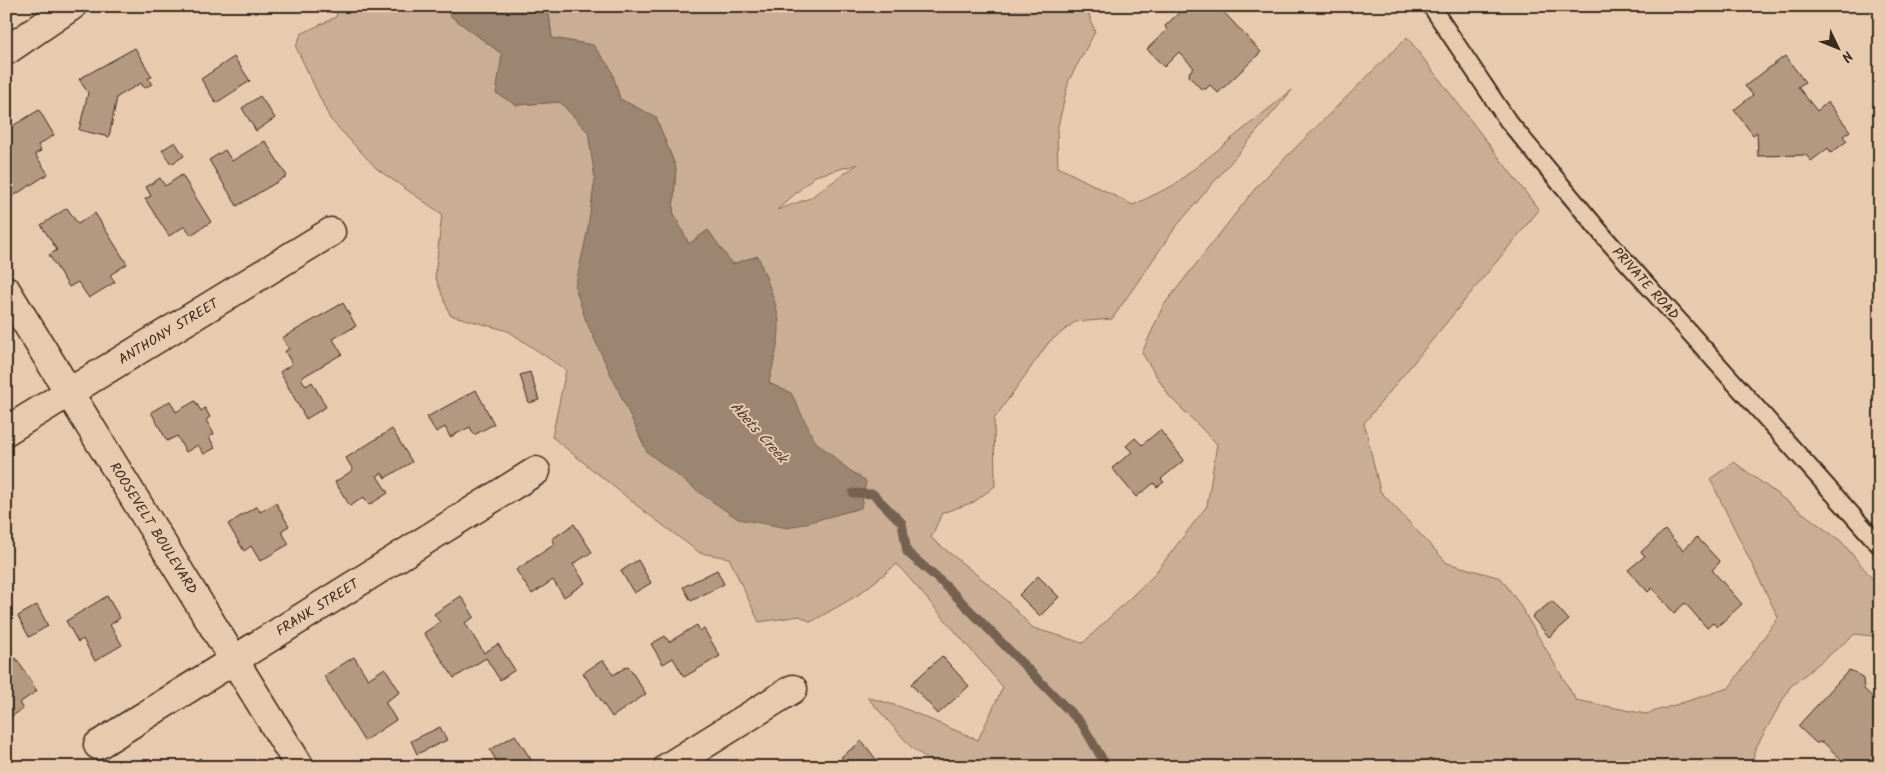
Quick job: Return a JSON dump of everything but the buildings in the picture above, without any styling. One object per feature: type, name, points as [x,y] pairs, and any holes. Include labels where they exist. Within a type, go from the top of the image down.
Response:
[{"type":"street","points":[[6,52],[72,6]]},
{"type":"street","name":"ANTHONY STREET","points":[[6,430],[331,232]]},
{"type":"street","name":"ROOSEVELT BOULEVARD","points":[[6,290],[300,767]]},
{"type":"street","name":"FRANK STREET","points":[[98,745],[536,471]]},
{"type":"street","points":[[668,767],[793,689]]},
{"type":"lane","name":"PRIVATE ROAD","points":[[1431,6],[1508,121],[1607,240],[1880,546]]},
{"type":"shaded area","points":[[338,6],[441,6],[452,17],[502,54],[516,105],[560,102],[588,132],[655,259],[762,268],[758,256],[732,264],[708,230],[689,244],[673,212],[676,168],[656,118],[620,99],[611,69],[593,45],[552,38],[548,6],[1069,6],[1087,9],[1095,32],[1069,80],[1057,130],[1058,167],[1133,205],[1174,185],[1292,90],[1175,228],[1112,319],[1075,322],[1049,342],[994,419],[995,486],[974,502],[942,513],[931,538],[997,591],[1033,628],[1083,643],[1152,577],[1207,506],[1217,444],[1169,396],[1142,353],[1163,306],[1258,185],[1407,37],[1539,210],[1364,423],[1380,491],[1447,563],[1501,578],[1518,602],[1576,700],[1646,714],[1729,688],[1778,617],[1710,479],[1734,462],[1842,542],[1880,588],[1880,637],[1855,634],[1790,687],[1754,751],[1753,767],[939,767],[912,748],[867,697],[901,707],[978,740],[1003,687],[897,564],[858,595],[811,622],[800,616],[759,622],[729,558],[700,553],[552,437],[566,370],[508,331],[450,315],[435,276],[442,214],[377,169],[330,119],[296,47],[301,34],[336,17]],"holes":[[[858,164],[810,198],[777,210],[815,176]]]},
{"type":"water","points":[[441,6],[548,6],[552,38],[593,45],[611,69],[620,99],[656,117],[676,168],[673,212],[689,244],[708,230],[732,264],[758,256],[773,298],[779,322],[777,345],[769,383],[791,393],[815,441],[848,469],[866,481],[861,508],[788,528],[738,519],[647,452],[586,321],[575,287],[587,233],[595,179],[588,132],[560,102],[516,105],[496,93],[502,54],[452,17]]},
{"type":"waterway","name":"Abets Creek","points":[[853,493],[873,494],[902,523],[907,552],[946,586],[1082,724],[1107,767]]}]
